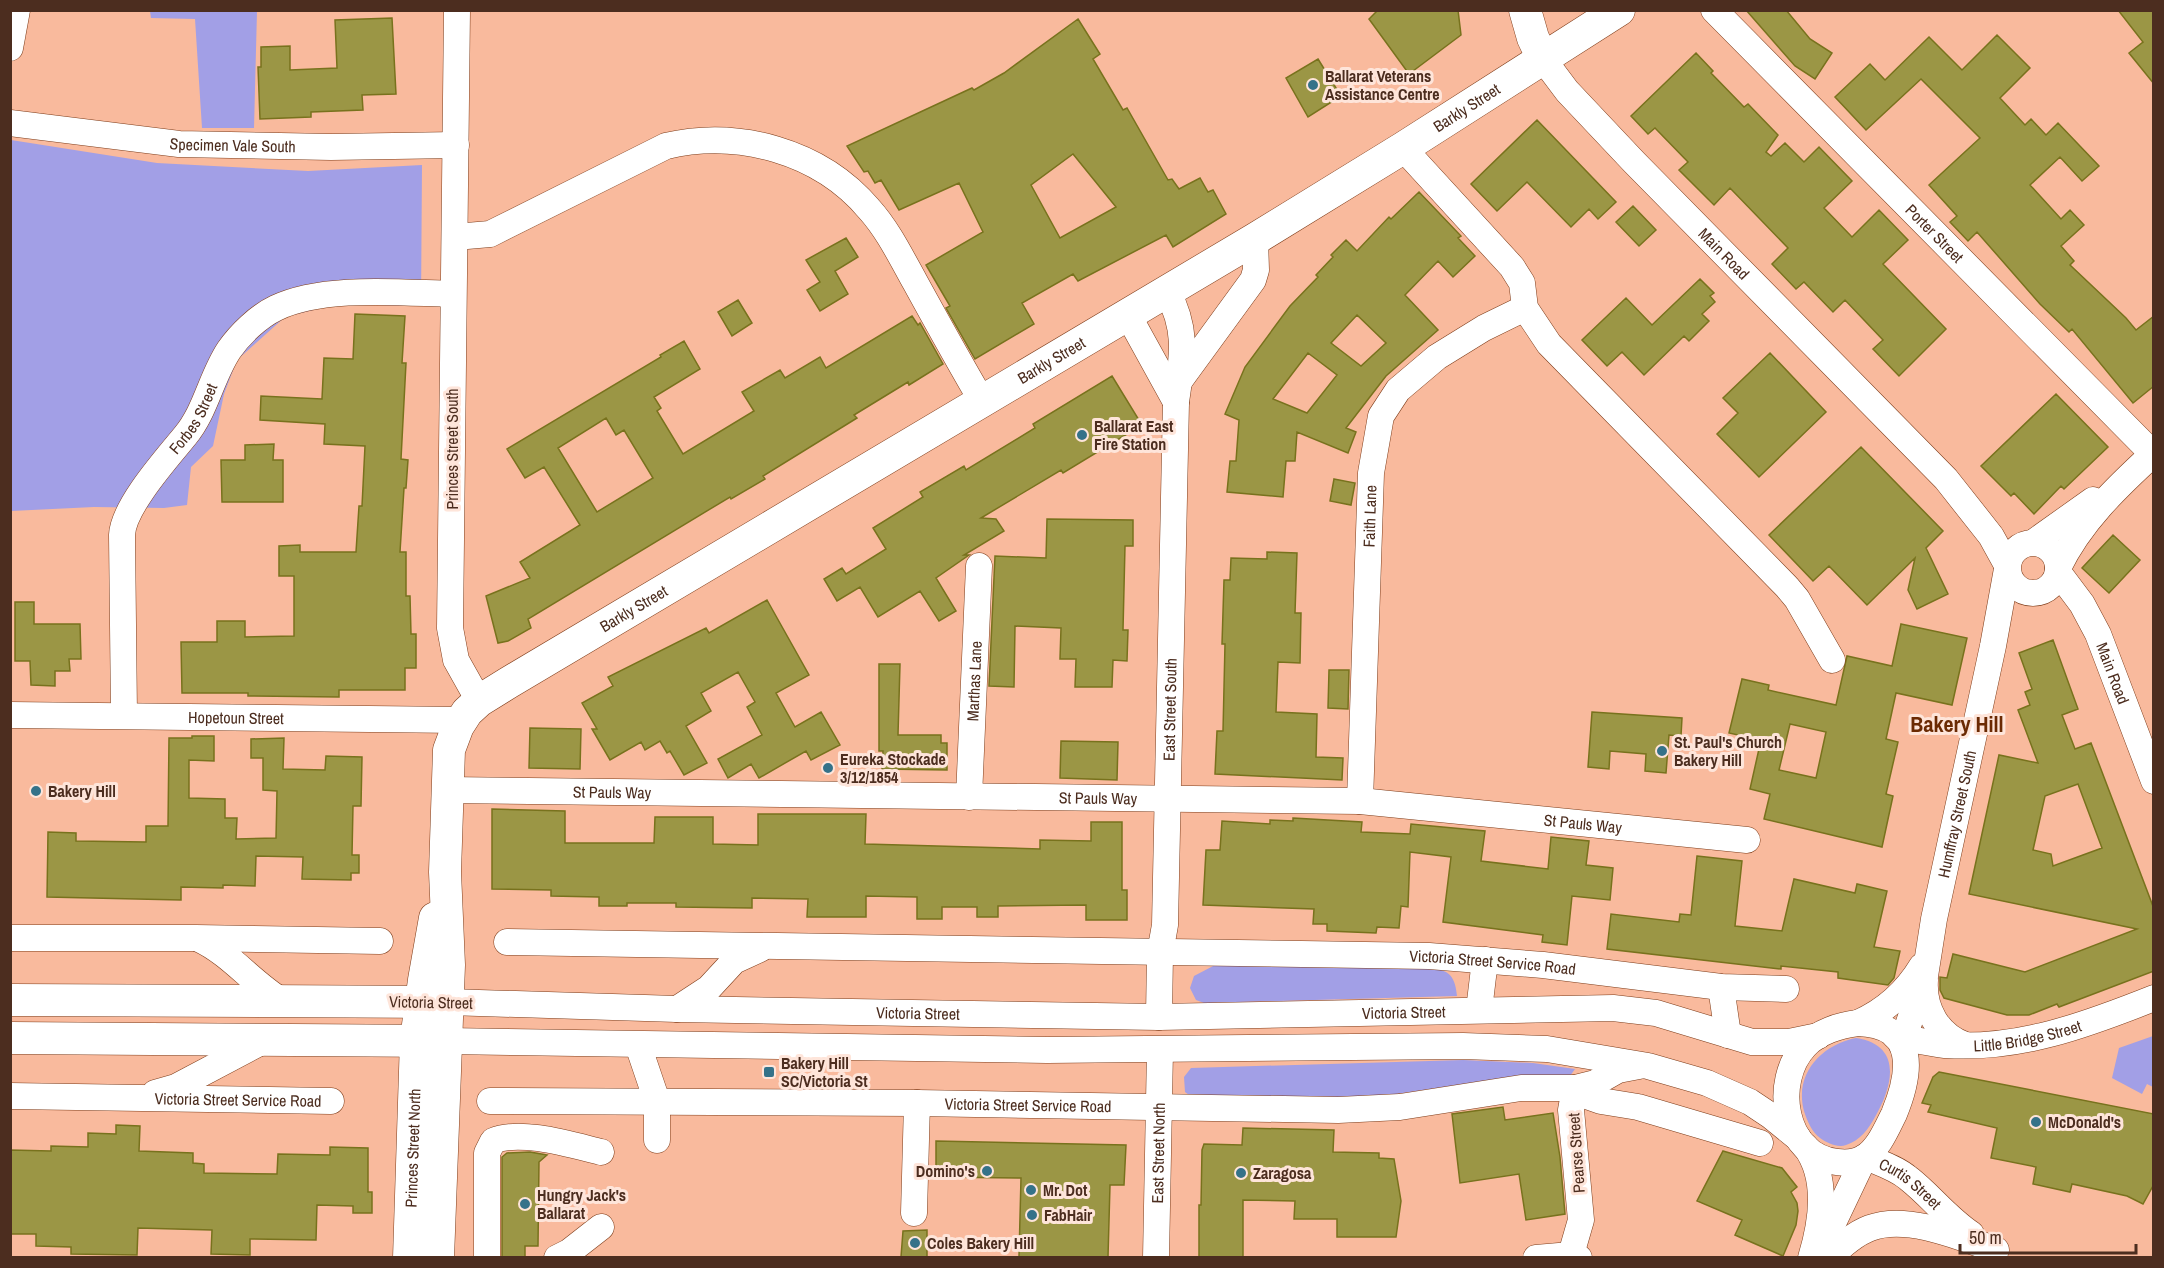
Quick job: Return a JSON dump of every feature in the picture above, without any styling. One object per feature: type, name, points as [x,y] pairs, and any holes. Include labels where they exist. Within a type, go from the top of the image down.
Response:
[{"type":"main road","name":"Main Road","points":[[1525,10],[1542,59]]},
{"type":"main road","name":"Barkly Street","points":[[470,711],[982,401],[1256,239],[1620,10]]},
{"type":"main road","points":[[431,1041],[434,1002],[450,955],[445,872],[450,750],[454,734],[470,711]]},
{"type":"main road","name":"Victoria Street","points":[[10,1000],[434,1002]]},
{"type":"main road","name":"Victoria Street","points":[[10,1038],[431,1041]]},
{"type":"main road","name":"Princes Street North","points":[[409,1257],[431,1041]]},
{"type":"main road","name":"Princes Street North","points":[[431,1041],[438,1257]]},
{"type":"street","points":[[10,48],[17,10]]},
{"type":"street","name":"Princes Street South","points":[[457,10],[451,636],[470,711]]},
{"type":"street","name":"Porter Street","points":[[1714,10],[2153,454]]},
{"type":"street","name":"Main Road","points":[[1542,59],[1567,91],[1634,162],[1946,479],[1991,536],[2007,567],[2009,579],[2015,586],[2024,592],[2033,593],[2053,577],[2054,553],[2048,547],[2032,542],[1995,518],[1946,479]]},
{"type":"street","name":"Specimen Vale South","points":[[10,123],[179,144],[331,147],[456,146]]},
{"type":"street","points":[[455,237],[490,234],[666,146],[681,142],[720,139],[771,147],[804,160],[827,173],[862,200],[871,210],[892,240],[982,401]]},
{"type":"street","points":[[1403,148],[1512,267],[1522,283],[1525,308],[1549,344],[1787,587],[1806,613],[1832,660]]},
{"type":"street","points":[[1128,315],[1177,392],[1253,280],[1256,270],[1256,239]]},
{"type":"street","name":"East Street South","points":[[1165,1017],[1160,953],[1164,925],[1177,392],[1183,351],[1181,326],[1167,291]]},
{"type":"street","name":"Forbes Street","points":[[124,715],[122,535],[124,520],[197,418],[231,348],[267,313],[303,299],[358,293],[453,294]]},
{"type":"street","name":"Faith Lane","points":[[1360,801],[1371,473],[1381,416],[1398,390],[1437,357],[1484,328],[1525,308]]},
{"type":"street","points":[[2007,567],[2014,549],[2032,542],[2070,517],[2153,454]]},
{"type":"street","points":[[2053,577],[2072,541],[2094,512],[2153,454]]},
{"type":"street","name":"Marthas Lane","points":[[969,797],[979,566]]},
{"type":"street","name":"Humffray Street South","points":[[1900,1039],[1919,996],[1928,957],[1993,646],[2007,567]]},
{"type":"street","name":"Main Road","points":[[2053,577],[2074,592],[2098,634],[2154,781]]},
{"type":"street","name":"Humffray Street South","points":[[1993,646],[2005,620],[2015,607],[2053,577]]},
{"type":"street","name":"Hopetoun Street","points":[[10,715],[470,711]]},
{"type":"street","name":"St Pauls Way","points":[[447,790],[1360,801],[1747,840]]},
{"type":"street","points":[[10,938],[380,941]]},
{"type":"street","points":[[196,938],[226,955],[266,991],[282,1001]]},
{"type":"street","name":"Victoria Street Service Road","points":[[507,942],[1389,955],[1543,965],[1720,987],[1786,989]]},
{"type":"street","name":"Victoria Street Service Road","points":[[676,1009],[709,988],[734,962],[763,947]]},
{"type":"street","points":[[1928,957],[1925,990],[1929,1011],[1945,1035],[1965,1045]]},
{"type":"street","name":"Humffray Street South","points":[[1858,1023],[1880,1012],[1897,997],[1919,972],[1928,957]]},
{"type":"street","points":[[1479,1010],[1485,960]]},
{"type":"street","points":[[1720,987],[1728,1035]]},
{"type":"street","name":"Little Bridge Street","points":[[1900,1039],[1965,1045],[2018,1040],[2093,1023],[2154,998]]},
{"type":"street","name":"Victoria Street","points":[[434,1002],[676,1009],[1165,1017],[1598,1008],[1631,1009],[1680,1019],[1752,1042],[1790,1042],[1818,1036]]},
{"type":"street","name":"East Street North","points":[[1156,1257],[1165,1017]]},
{"type":"street","points":[[1811,1257],[1821,1215],[1821,1195],[1815,1163],[1788,1118],[1786,1102],[1789,1078],[1796,1058],[1818,1036],[1839,1027],[1858,1023],[1875,1026],[1900,1039],[1905,1048],[1907,1072],[1903,1090],[1885,1132],[1865,1157],[1817,1257]]},
{"type":"street","name":"Victoria Street Service Road","points":[[144,1097],[176,1087],[267,1040]]},
{"type":"street","name":"Victoria Street","points":[[431,1041],[1165,1049],[1462,1046],[1547,1049],[1648,1066],[1707,1083],[1739,1096],[1771,1116],[1800,1140]]},
{"type":"street","points":[[638,1045],[657,1101],[657,1140]]},
{"type":"street","name":"Pearse Street","points":[[1574,1256],[1581,1220],[1571,1110],[1573,1090],[1595,1083],[1618,1070],[1648,1066]]},
{"type":"street","name":"Victoria Street Service Road","points":[[490,1101],[917,1103],[1338,1110],[1389,1108],[1521,1088],[1573,1090],[1601,1101],[1644,1109],[1760,1143]]},
{"type":"street","name":"Victoria Street Service Road","points":[[10,1096],[331,1101]]},
{"type":"street","points":[[914,1214],[917,1103]]},
{"type":"street","points":[[487,1257],[487,1153],[493,1141],[500,1138],[538,1138],[601,1152]]},
{"type":"street","points":[[1800,1140],[1815,1155],[1832,1162],[1848,1163],[1865,1157]]},
{"type":"street","name":"Curtis Street","points":[[1865,1157],[1909,1178],[1952,1221],[2003,1253]]},
{"type":"street","points":[[1829,1257],[1859,1233],[1894,1223],[1935,1230],[2003,1253]]},
{"type":"street","points":[[557,1257],[569,1252],[600,1227]]},
{"type":"street","points":[[1536,1257],[1574,1256]]},
{"type":"shaded area","points":[[150,11],[257,11],[254,128],[202,128],[195,19],[151,18]]},
{"type":"shaded area","points":[[11,140],[157,163],[308,171],[422,165],[421,306],[337,304],[285,317],[237,360],[224,394],[213,446],[191,467],[187,505],[164,508],[94,507],[11,511]]},
{"type":"shaded area","points":[[1215,965],[1427,967],[1449,974],[1454,982],[1457,996],[1204,1003],[1196,1000],[1190,988],[1194,976]]},
{"type":"shaded area","points":[[2153,1036],[2153,1087],[2147,1084],[2142,1094],[2112,1078],[2119,1048]]},
{"type":"shaded area","points":[[1856,1038],[1871,1042],[1881,1049],[1890,1068],[1889,1080],[1881,1105],[1867,1130],[1851,1143],[1843,1146],[1836,1145],[1820,1138],[1810,1126],[1804,1111],[1803,1085],[1813,1063],[1822,1054],[1832,1047]]},
{"type":"shaded area","points":[[1463,1060],[1533,1063],[1575,1069],[1570,1076],[1514,1077],[1396,1094],[1348,1097],[1189,1095],[1185,1092],[1184,1077],[1191,1068]]},
{"type":"building","points":[[1378,10],[1458,10],[1461,35],[1409,74],[1369,19]]},
{"type":"building","points":[[1746,10],[1786,10],[1810,39],[1832,53],[1815,79],[1795,66]]},
{"type":"building","points":[[2118,10],[2154,10],[2154,84],[2129,53],[2143,42]]},
{"type":"building","points":[[392,18],[396,94],[362,95],[363,110],[311,112],[311,117],[260,119],[258,67],[261,67],[261,47],[290,46],[290,70],[337,68],[335,20]]},
{"type":"building","points":[[1078,19],[1100,54],[1093,59],[1123,110],[1127,108],[1168,180],[1172,179],[1179,189],[1200,178],[1208,192],[1213,190],[1226,214],[1173,247],[1166,235],[1078,281],[1073,274],[1022,303],[1034,324],[975,359],[946,308],[950,306],[926,265],[983,232],[959,183],[899,210],[881,180],[875,183],[868,171],[864,172],[847,146],[972,88],[974,90],[1004,73]],"holes":[[[1073,154],[1116,207],[1060,238],[1031,185]]]},
{"type":"building","points":[[1997,35],[2030,68],[2000,98],[2025,125],[2031,119],[2046,135],[2058,123],[2099,166],[2082,181],[2060,157],[2030,185],[2061,219],[2070,210],[2084,225],[2061,246],[2074,261],[2070,265],[2136,330],[2154,316],[2154,386],[2133,403],[2072,329],[2069,332],[2040,304],[1977,232],[1968,241],[1950,222],[1957,216],[1929,185],[1980,138],[1921,79],[1866,130],[1835,97],[1870,64],[1885,80],[1929,37],[1962,70]]},
{"type":"building","points":[[1696,53],[1713,71],[1711,73],[1744,107],[1748,104],[1778,135],[1766,152],[1771,156],[1785,143],[1804,162],[1819,147],[1852,181],[1824,208],[1852,237],[1879,210],[1908,240],[1883,264],[1946,329],[1899,376],[1873,349],[1883,340],[1845,300],[1833,312],[1804,282],[1796,289],[1772,264],[1788,248],[1730,188],[1714,205],[1679,170],[1688,162],[1655,128],[1648,134],[1631,116]]},
{"type":"building","name":"Ballarat Veterans Assistance Centre","points":[[1318,59],[1341,96],[1308,117],[1286,78]]},
{"type":"building","points":[[1537,120],[1616,202],[1598,219],[1589,209],[1571,227],[1527,182],[1497,211],[1471,184]]},
{"type":"building","points":[[1419,192],[1461,236],[1458,238],[1475,256],[1453,277],[1438,261],[1405,295],[1438,330],[1386,376],[1346,428],[1356,432],[1348,453],[1297,432],[1295,461],[1286,461],[1283,497],[1227,492],[1230,461],[1236,461],[1239,420],[1225,414],[1245,367],[1290,306],[1318,277],[1316,275],[1333,257],[1331,255],[1346,240],[1357,251],[1389,217],[1391,219]],"holes":[[[1357,315],[1386,343],[1361,366],[1331,343]],[[1308,353],[1337,375],[1307,413],[1273,399]]]},
{"type":"building","points":[[1633,206],[1656,230],[1639,246],[1616,222]]},
{"type":"building","points":[[846,238],[858,257],[835,271],[848,294],[820,311],[807,290],[820,282],[806,260]]},
{"type":"building","points":[[1700,279],[1714,293],[1710,296],[1715,302],[1702,314],[1709,321],[1689,341],[1684,336],[1644,375],[1622,352],[1607,366],[1582,340],[1626,298],[1652,325]]},
{"type":"building","points":[[738,300],[752,323],[732,336],[718,312]]},
{"type":"building","points":[[355,314],[405,316],[402,363],[406,363],[401,459],[408,460],[400,552],[406,552],[406,596],[410,596],[411,634],[416,634],[416,668],[405,668],[405,690],[339,690],[339,697],[182,693],[181,642],[217,642],[217,621],[245,621],[245,637],[294,636],[294,576],[279,576],[279,546],[300,545],[300,552],[356,552],[359,506],[362,506],[365,446],[324,444],[325,424],[260,420],[261,396],[322,399],[324,358],[353,359]]},
{"type":"building","points":[[912,316],[918,325],[920,323],[943,364],[854,415],[857,418],[763,476],[765,479],[731,499],[730,497],[528,619],[531,628],[508,641],[498,643],[486,596],[530,578],[520,562],[580,525],[544,467],[525,478],[507,449],[684,341],[700,369],[654,397],[661,408],[657,411],[683,454],[754,411],[742,392],[780,370],[785,378],[820,357],[826,368]],"holes":[[[606,418],[616,435],[624,430],[653,478],[597,512],[558,448]]]},
{"type":"building","points":[[1770,353],[1826,412],[1759,477],[1717,434],[1738,413],[1723,398]]},
{"type":"building","points":[[1112,376],[1142,425],[1063,473],[1061,470],[981,518],[996,519],[1004,531],[964,555],[969,555],[936,578],[956,611],[939,621],[920,591],[878,617],[860,587],[837,601],[824,579],[842,568],[846,574],[886,549],[873,528],[923,497],[920,492],[964,466],[966,470],[1035,428],[1033,424]]},
{"type":"building","points":[[2056,394],[2108,447],[2064,489],[2061,486],[2034,514],[2014,493],[2011,496],[1981,466]]},
{"type":"building","points":[[274,444],[273,460],[283,460],[283,502],[222,502],[221,460],[245,460],[245,445]]},
{"type":"building","points":[[1861,447],[1943,531],[1926,548],[1948,594],[1917,609],[1908,590],[1915,558],[1867,605],[1829,566],[1813,581],[1769,535]]},
{"type":"building","points":[[1334,479],[1355,483],[1351,505],[1330,501]]},
{"type":"building","points":[[1047,519],[1133,520],[1133,546],[1125,546],[1123,630],[1128,630],[1127,661],[1113,660],[1112,687],[1075,687],[1076,659],[1060,659],[1061,628],[1015,626],[1014,687],[989,686],[995,556],[1046,558]]},
{"type":"building","points":[[2113,535],[2140,560],[2109,593],[2082,568]]},
{"type":"building","points":[[1267,552],[1297,553],[1295,613],[1301,613],[1300,663],[1278,662],[1276,712],[1317,714],[1316,757],[1343,758],[1342,780],[1215,774],[1217,731],[1223,731],[1224,580],[1230,580],[1231,558],[1267,559]]},
{"type":"building","points":[[767,600],[809,675],[776,693],[795,727],[821,712],[840,745],[811,760],[806,751],[759,778],[751,764],[728,778],[718,759],[762,735],[747,707],[755,702],[738,672],[701,693],[711,711],[686,726],[707,763],[684,775],[670,751],[667,753],[660,741],[645,750],[641,742],[610,760],[592,729],[597,729],[582,703],[613,686],[608,677],[706,628],[709,633]]},
{"type":"building","points":[[15,602],[34,602],[34,624],[80,624],[81,659],[69,659],[70,671],[55,671],[55,686],[31,685],[30,661],[15,661]]},
{"type":"building","points":[[1901,624],[1967,638],[1952,705],[1896,693],[1886,739],[1898,742],[1886,794],[1893,796],[1882,847],[1764,819],[1770,794],[1750,789],[1761,740],[1729,733],[1742,679],[1769,685],[1768,690],[1836,705],[1847,656],[1892,666]],"holes":[[[1790,724],[1826,732],[1816,778],[1779,770]]]},
{"type":"building","points":[[2053,640],[2078,709],[2062,715],[2075,749],[2091,743],[2154,909],[2154,971],[2059,1007],[2057,1004],[2029,1015],[2007,1015],[1944,998],[1940,990],[1940,977],[1947,978],[1953,954],[2025,972],[2137,929],[1969,894],[1999,755],[2038,763],[2018,710],[2030,705],[2025,692],[2032,689],[2019,653]],"holes":[[[2078,784],[2102,848],[2053,866],[2051,854],[2033,850],[2045,796]]]},
{"type":"building","points":[[879,664],[900,664],[898,735],[941,735],[941,743],[947,743],[947,770],[882,769],[883,751],[879,751]]},
{"type":"building","points":[[1329,670],[1349,670],[1348,709],[1328,708]]},
{"type":"building","points":[[1592,712],[1682,718],[1681,736],[1669,735],[1666,773],[1645,771],[1646,754],[1610,751],[1609,769],[1588,767]]},
{"type":"building","points":[[530,728],[581,729],[580,769],[529,768]]},
{"type":"building","points":[[192,736],[214,736],[214,761],[189,760],[189,798],[225,799],[225,818],[237,818],[236,839],[276,838],[277,791],[263,790],[263,758],[251,758],[251,739],[284,738],[283,769],[325,770],[326,756],[362,757],[361,806],[353,806],[352,855],[359,855],[359,873],[351,873],[351,880],[302,879],[303,857],[256,856],[255,886],[181,887],[181,900],[47,897],[48,832],[76,833],[76,841],[146,842],[146,826],[168,826],[169,738],[192,738]]},
{"type":"building","points":[[1061,741],[1118,742],[1117,780],[1060,778]]},
{"type":"building","points":[[492,809],[565,811],[565,843],[654,843],[655,817],[713,817],[713,844],[758,845],[758,814],[866,814],[865,844],[1040,849],[1040,840],[1091,841],[1091,822],[1122,822],[1122,890],[1127,890],[1127,920],[1086,920],[1086,905],[998,906],[998,917],[977,917],[977,907],[942,907],[942,919],[917,919],[917,897],[866,896],[866,917],[807,917],[808,899],[752,898],[752,908],[676,907],[676,903],[627,903],[627,906],[599,906],[599,897],[551,896],[551,890],[492,889]]},
{"type":"building","points":[[1293,818],[1362,822],[1361,832],[1410,834],[1411,824],[1485,831],[1481,861],[1548,869],[1551,837],[1589,841],[1586,865],[1613,868],[1610,900],[1572,896],[1567,945],[1542,942],[1543,935],[1443,922],[1451,857],[1410,852],[1408,907],[1401,906],[1399,928],[1377,927],[1376,933],[1327,931],[1327,924],[1313,924],[1314,909],[1203,905],[1206,850],[1220,850],[1222,821],[1270,824],[1270,820],[1293,821]]},
{"type":"building","points":[[1697,856],[1742,861],[1735,926],[1782,931],[1794,879],[1855,893],[1857,884],[1887,891],[1874,947],[1900,951],[1894,978],[1888,985],[1838,978],[1838,972],[1781,966],[1781,969],[1607,949],[1611,914],[1679,922],[1680,914],[1691,915]]},
{"type":"building","points":[[1939,1072],[2154,1114],[2154,1184],[2143,1204],[2127,1196],[2072,1184],[2070,1192],[2033,1184],[2036,1167],[1991,1158],[1997,1128],[1928,1112],[1931,1105],[1922,1103],[1933,1077]]},
{"type":"building","points":[[1503,1107],[1505,1120],[1553,1113],[1565,1214],[1526,1220],[1519,1174],[1460,1183],[1452,1114]]},
{"type":"building","points":[[116,1125],[140,1126],[139,1151],[193,1153],[193,1163],[204,1164],[204,1173],[277,1174],[278,1154],[330,1155],[330,1147],[368,1148],[368,1192],[372,1192],[372,1213],[353,1213],[353,1206],[317,1205],[316,1240],[250,1239],[250,1255],[211,1254],[212,1230],[138,1228],[137,1255],[71,1254],[71,1247],[36,1246],[36,1234],[10,1234],[10,1150],[51,1151],[51,1146],[88,1147],[88,1133],[116,1134]]},
{"type":"building","points":[[1243,1128],[1334,1130],[1333,1152],[1379,1153],[1379,1158],[1394,1159],[1401,1201],[1396,1237],[1337,1237],[1337,1219],[1294,1219],[1295,1201],[1243,1200],[1243,1257],[1199,1257],[1199,1205],[1201,1205],[1204,1144],[1242,1145]]},
{"type":"building","points":[[936,1141],[1126,1145],[1124,1185],[1110,1185],[1108,1257],[1019,1257],[1021,1178],[936,1177]]},
{"type":"building","points":[[1723,1151],[1782,1168],[1797,1187],[1791,1192],[1797,1203],[1796,1225],[1783,1256],[1735,1235],[1742,1220],[1697,1201]]},
{"type":"building","points":[[530,1152],[547,1155],[539,1162],[538,1246],[525,1246],[525,1257],[502,1257],[502,1157],[507,1153]]},
{"type":"building","name":"Coles Bakery Hill","points":[[927,1230],[927,1257],[901,1257],[903,1231]]},
{"type":"place","name":"Ballarat Veterans Assistance Centre","points":[[1313,85]]},
{"type":"place","name":"Ballarat East Fire Station","points":[[1082,435]]},
{"type":"place","name":"St. Paul's Church Bakery Hill","points":[[1662,751]]},
{"type":"place","name":"Eureka Stockade 3/12/1854","points":[[828,768]]},
{"type":"place","name":"Bakery Hill","points":[[36,791]]},
{"type":"place","name":"Bakery Hill SC/Victoria St","points":[[769,1072]]},
{"type":"place","name":"McDonald's","points":[[2036,1122]]},
{"type":"place","name":"Domino's","points":[[987,1171]]},
{"type":"place","name":"Zaragosa","points":[[1241,1173]]},
{"type":"place","name":"Mr. Dot","points":[[1031,1190]]},
{"type":"place","name":"Hungry Jack's Ballarat","points":[[525,1204]]},
{"type":"place","name":"FabHair","points":[[1032,1215]]},
{"type":"place","name":"Coles Bakery Hill","points":[[915,1243]]},
{"type":"district","name":"Bakery Hill","points":[[1957,724]]}]
